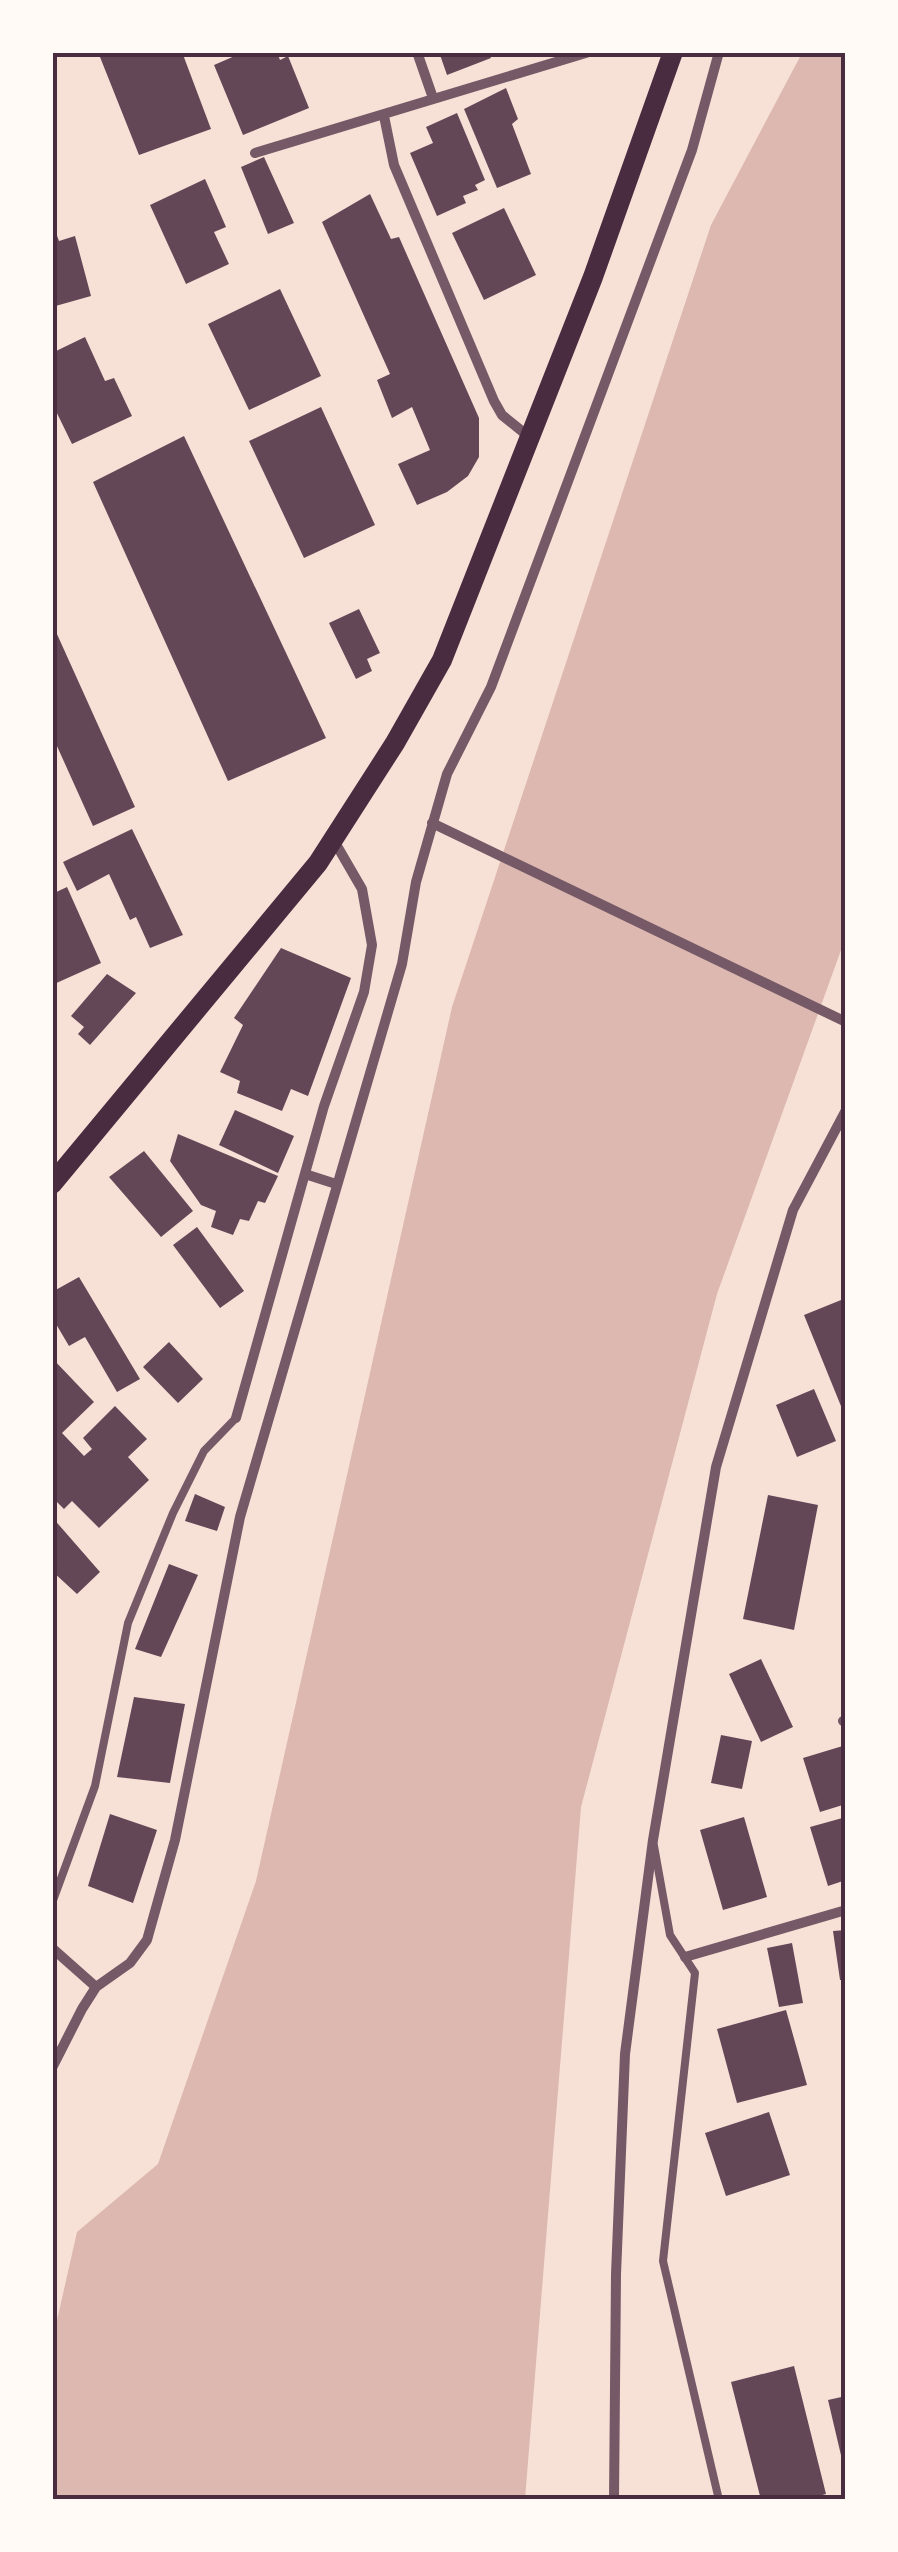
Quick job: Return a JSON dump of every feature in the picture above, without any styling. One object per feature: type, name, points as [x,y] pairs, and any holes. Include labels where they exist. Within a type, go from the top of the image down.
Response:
[{"type":"main road","points":[[52,1184],[318,864],[442,660],[593,277],[673,52]]},
{"type":"street","points":[[417,52],[432,98]]},
{"type":"street","points":[[255,153],[588,52]]},
{"type":"street","points":[[52,2068],[96,1986],[130,1964],[147,1940],[175,1840],[240,1518],[402,964],[416,882],[432,824],[448,774],[491,687],[692,150],[719,52]]},
{"type":"street","points":[[384,116],[394,166],[494,401],[502,415],[528,436]]},
{"type":"street","points":[[432,824],[846,1022]]},
{"type":"street","points":[[236,1418],[324,1106],[364,992],[372,945],[362,889],[334,840]]},
{"type":"street","points":[[614,2500],[616,2274],[626,2054],[653,1840],[716,1467],[793,1210],[846,1110]]},
{"type":"street","points":[[306,1174],[336,1184]]},
{"type":"street","points":[[685,1956],[846,1910]]},
{"type":"street","points":[[52,1948],[96,1986]]},
{"type":"lane","points":[[52,1902],[95,1786],[128,1623],[173,1513],[204,1451],[236,1418]]},
{"type":"lane","points":[[653,1840],[670,1934],[695,1973],[663,2261],[719,2500]]},
{"type":"shaded area","points":[[802,53],[845,53],[845,939],[717,1294],[581,1807],[525,2499],[53,2500],[53,2338],[77,2232],[158,2164],[256,1881],[452,1007],[711,225]]},
{"type":"building","points":[[98,52],[182,52],[211,129],[139,155]]},
{"type":"building","points":[[244,52],[277,52],[280,60],[288,56],[309,108],[243,135],[214,65]]},
{"type":"building","points":[[439,52],[488,52],[491,58],[447,75]]},
{"type":"building","points":[[506,88],[518,119],[512,124],[531,174],[497,188],[464,109]]},
{"type":"building","points":[[457,113],[485,180],[475,185],[478,190],[463,196],[466,203],[437,216],[410,153],[433,143],[426,127]]},
{"type":"building","points":[[264,157],[294,223],[268,234],[241,167]]},
{"type":"building","points":[[205,179],[226,227],[214,232],[229,264],[186,284],[150,205]]},
{"type":"building","points":[[370,194],[391,239],[399,237],[479,418],[479,457],[468,476],[447,492],[417,505],[398,464],[430,450],[412,407],[392,418],[377,380],[390,374],[322,222]]},
{"type":"building","points":[[504,208],[536,275],[484,300],[452,233]]},
{"type":"building","points":[[52,222],[59,241],[75,236],[91,296],[52,307]]},
{"type":"building","points":[[280,289],[321,376],[249,410],[208,324]]},
{"type":"building","points":[[85,337],[105,381],[114,378],[132,416],[72,444],[52,403],[52,353]]},
{"type":"building","points":[[321,407],[375,525],[304,558],[249,441]]},
{"type":"building","points":[[184,436],[326,738],[228,781],[93,482]]},
{"type":"building","points":[[359,609],[380,653],[367,659],[372,671],[356,679],[329,623]]},
{"type":"building","points":[[52,623],[135,807],[93,826],[52,735]]},
{"type":"building","points":[[132,829],[183,935],[150,948],[136,917],[130,920],[109,874],[77,891],[63,862]]},
{"type":"building","points":[[67,887],[101,963],[52,985],[52,894]]},
{"type":"building","points":[[281,948],[351,978],[308,1096],[291,1089],[282,1111],[237,1093],[240,1081],[220,1072],[243,1025],[234,1018]]},
{"type":"building","points":[[107,974],[136,993],[90,1045],[78,1034],[84,1027],[71,1016]]},
{"type":"building","points":[[235,1110],[294,1136],[278,1173],[219,1145]]},
{"type":"building","points":[[178,1134],[278,1176],[265,1203],[258,1201],[249,1221],[240,1219],[233,1235],[211,1227],[216,1211],[201,1205],[170,1161]]},
{"type":"building","points":[[144,1151],[193,1211],[161,1237],[109,1177]]},
{"type":"building","points":[[197,1227],[244,1291],[220,1308],[173,1245]]},
{"type":"building","points":[[79,1277],[140,1379],[117,1392],[85,1337],[69,1346],[56,1324],[52,1326],[52,1292]]},
{"type":"building","points":[[846,1298],[846,1416],[845,1416],[804,1315]]},
{"type":"building","points":[[169,1342],[203,1379],[178,1403],[143,1367]]},
{"type":"building","points":[[52,1358],[94,1402],[62,1433],[84,1456],[92,1449],[83,1438],[115,1406],[147,1439],[128,1457],[149,1480],[99,1528],[72,1501],[64,1509],[52,1497]]},
{"type":"building","points":[[814,1389],[836,1441],[797,1457],[776,1405]]},
{"type":"building","points":[[195,1494],[225,1507],[217,1531],[185,1521]]},
{"type":"building","points":[[768,1495],[818,1505],[794,1630],[743,1619]]},
{"type":"building","points":[[52,1517],[100,1572],[77,1594],[52,1571]]},
{"type":"building","points":[[169,1564],[198,1575],[161,1657],[135,1649]]},
{"type":"building","points":[[761,1659],[793,1727],[761,1742],[729,1674]]},
{"type":"building","points":[[134,1697],[185,1704],[170,1783],[117,1777]]},
{"type":"building","points":[[721,1735],[752,1741],[742,1789],[711,1783]]},
{"type":"building","points":[[846,1745],[846,1804],[820,1812],[803,1758]]},
{"type":"building","points":[[110,1814],[157,1830],[133,1903],[88,1886]]},
{"type":"building","points":[[744,1817],[767,1897],[723,1910],[700,1830]]},
{"type":"building","points":[[846,1817],[846,1880],[828,1886],[810,1827]]},
{"type":"building","points":[[846,1930],[846,1980],[840,1980],[833,1931]]},
{"type":"building","points":[[792,1943],[803,2003],[779,2007],[767,1948]]},
{"type":"building","points":[[786,2010],[807,2085],[737,2103],[717,2029]]},
{"type":"building","points":[[769,2112],[790,2175],[726,2196],[705,2133]]},
{"type":"building","points":[[794,2366],[826,2494],[804,2500],[761,2500],[731,2382]]},
{"type":"building","points":[[846,2396],[846,2468],[844,2468],[828,2400]]}]
